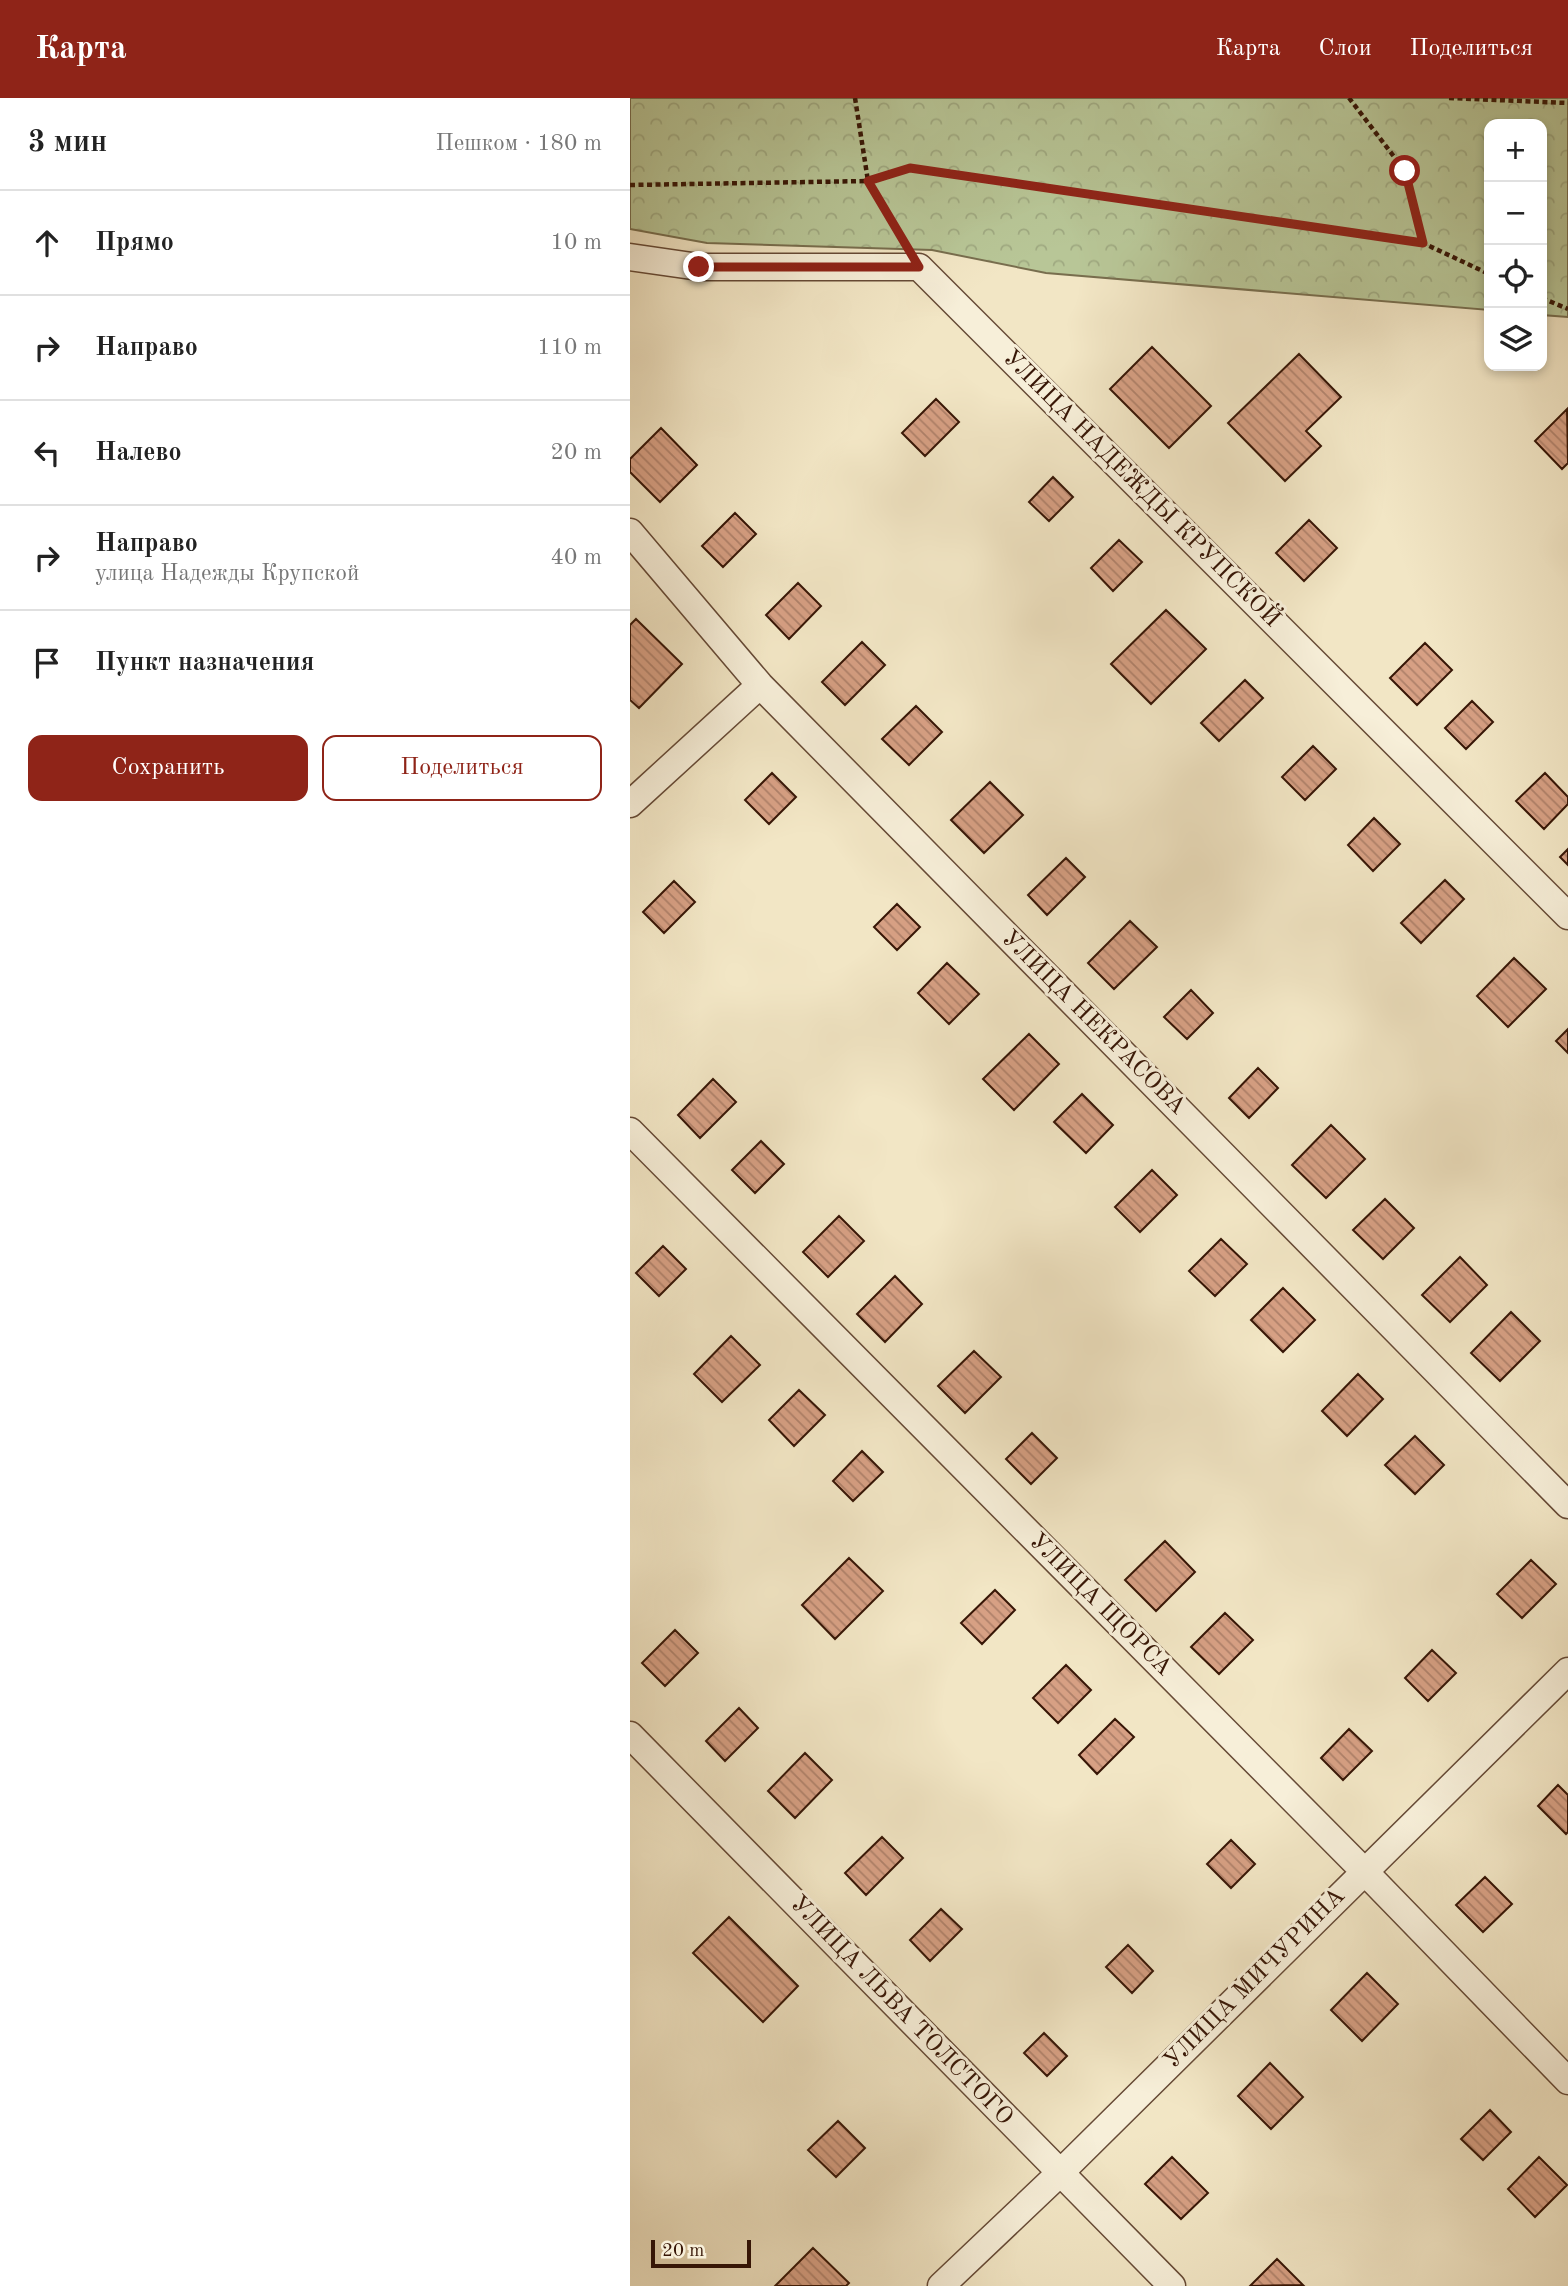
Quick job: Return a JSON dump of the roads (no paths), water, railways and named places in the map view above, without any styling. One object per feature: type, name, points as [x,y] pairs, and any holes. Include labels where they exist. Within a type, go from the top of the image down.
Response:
[{"type":"street","name":"УЛИЦА НАДЕЖДЫ КРУПСКОЙ","points":[[630,257],[699,267],[919,267],[1568,916]]},
{"type":"street","name":"УЛИЦА НЕКРАСОВА","points":[[630,532],[760,685],[1568,1504]]},
{"type":"street","points":[[630,804],[760,685]]},
{"type":"street","name":"УЛИЦА ЩОРСА","points":[[630,1131],[1364,1871],[1568,2081]]},
{"type":"street","name":"УЛИЦА МИЧУРИНА","points":[[941,2286],[1060,2173],[1568,1671]]},
{"type":"street","name":"УЛИЦА ЛЬВА ТОЛСТОГО","points":[[630,1735],[1172,2286]]}]
